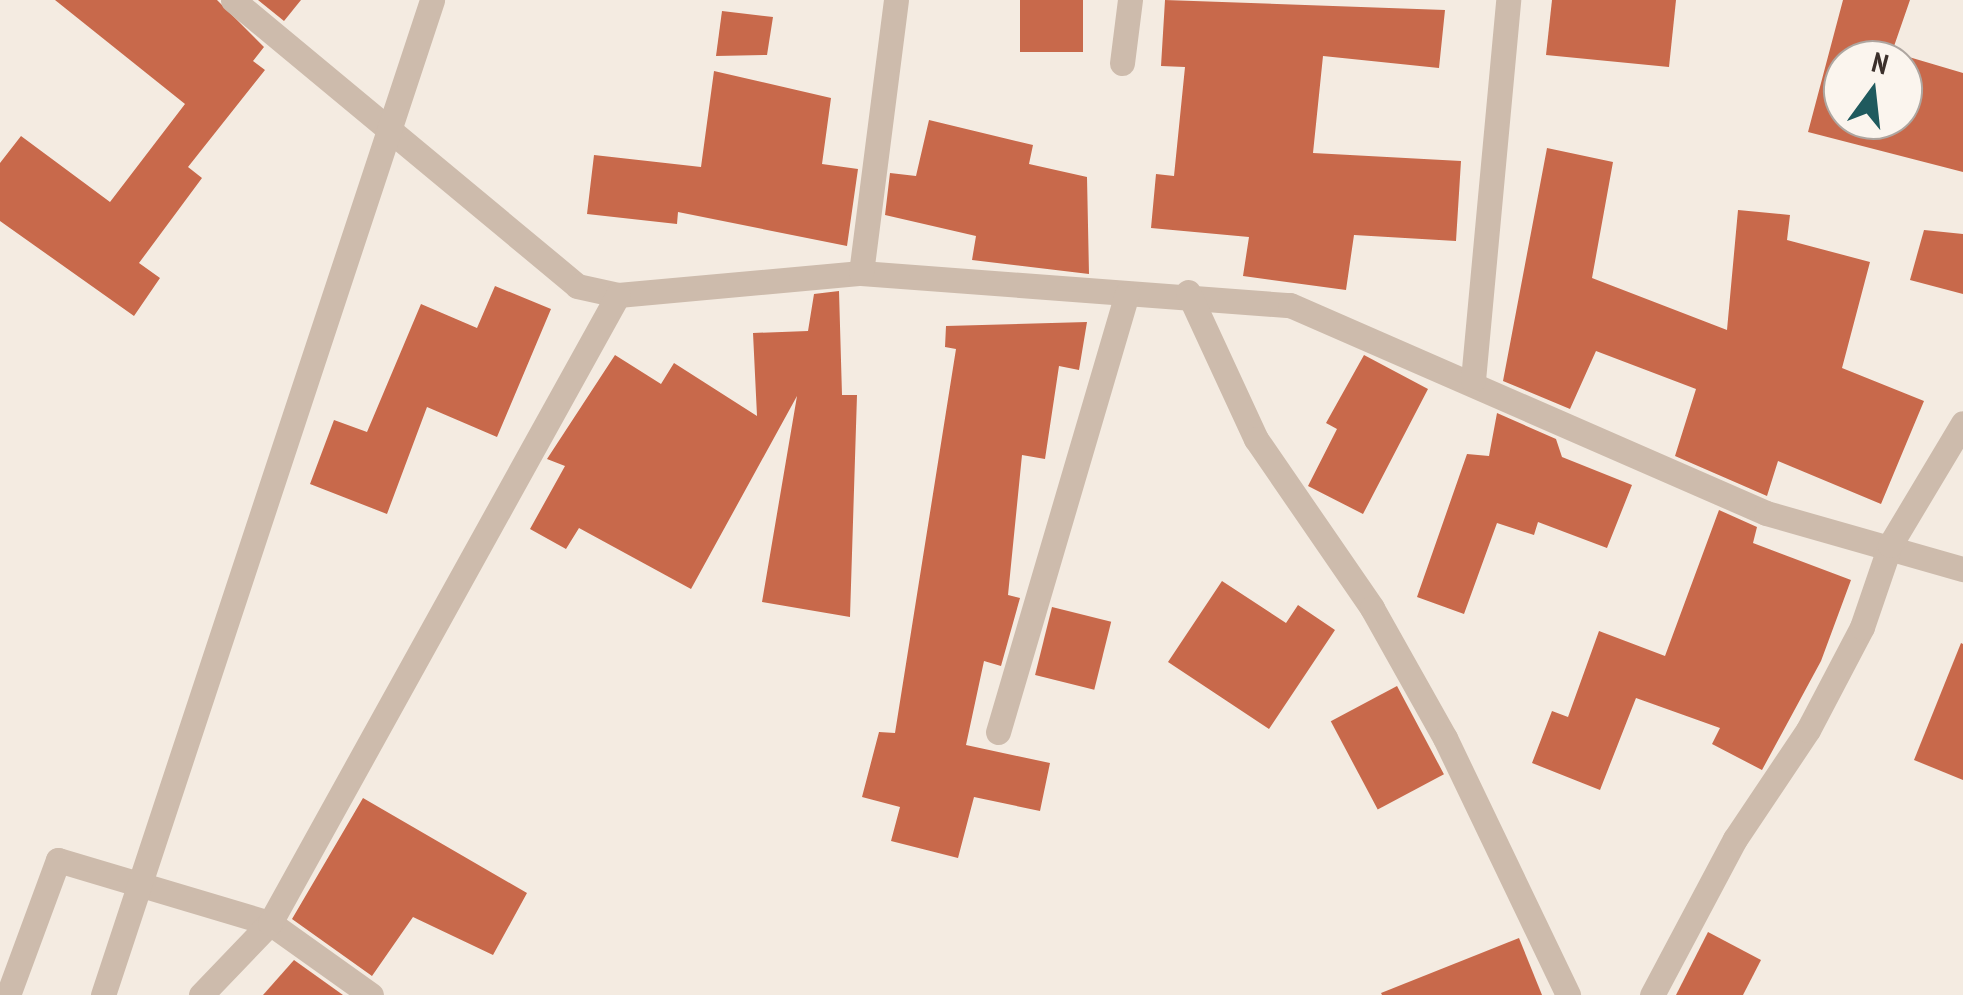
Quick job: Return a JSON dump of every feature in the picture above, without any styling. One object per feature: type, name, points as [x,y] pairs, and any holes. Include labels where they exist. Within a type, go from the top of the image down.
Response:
[{"type":"street","points":[[233,0],[388,136],[577,286],[618,296],[861,272],[1127,294],[1188,292],[1290,305],[1473,380],[1766,513],[1963,569]]},
{"type":"street","points":[[103,995],[432,0]]},
{"type":"street","points":[[861,272],[897,47],[896,0]]},
{"type":"street","points":[[1122,64],[1130,0]]},
{"type":"street","points":[[1473,380],[1508,0]]},
{"type":"street","points":[[1188,292],[1256,440],[1372,608],[1445,738],[1568,995]]},
{"type":"street","points":[[998,732],[1127,294]]},
{"type":"street","points":[[201,995],[270,923],[618,296]]},
{"type":"street","points":[[1652,995],[1735,839],[1808,730],[1862,627],[1890,546],[1963,423]]},
{"type":"street","points":[[8,995],[58,860],[270,923],[371,995]]},
{"type":"building","points":[[55,0],[217,0],[264,47],[253,61],[265,70],[188,167],[202,178],[139,263],[160,278],[134,316],[0,221],[0,163],[21,136],[110,202],[185,104]]},
{"type":"building","points":[[258,0],[301,0],[284,21]]},
{"type":"building","points":[[1020,0],[1083,0],[1083,52],[1020,52]]},
{"type":"building","points":[[1165,0],[1445,10],[1439,68],[1323,56],[1313,153],[1461,161],[1456,241],[1354,235],[1346,290],[1243,276],[1249,237],[1151,228],[1156,174],[1174,176],[1185,67],[1161,66]]},
{"type":"building","points":[[1552,0],[1676,0],[1669,67],[1546,55]]},
{"type":"building","points":[[1843,0],[1910,0],[1896,40],[1832,40]]},
{"type":"building","points":[[722,11],[773,17],[767,55],[716,56]]},
{"type":"building","points":[[1923,61],[1963,73],[1963,172],[1839,140],[1923,140]]},
{"type":"building","points":[[714,71],[831,98],[822,164],[858,169],[847,246],[678,212],[677,224],[587,214],[594,155],[701,167]]},
{"type":"building","points":[[1823,75],[1823,136],[1808,132]]},
{"type":"building","points":[[929,120],[1033,145],[1029,164],[1087,177],[1089,274],[972,260],[976,236],[885,215],[890,173],[916,176]]},
{"type":"building","points":[[1547,148],[1613,162],[1592,278],[1727,330],[1738,210],[1790,215],[1787,240],[1870,262],[1842,368],[1924,401],[1881,504],[1778,461],[1767,496],[1675,456],[1696,389],[1596,351],[1570,409],[1503,381]]},
{"type":"building","points":[[1924,230],[1963,234],[1963,294],[1910,280]]},
{"type":"building","points":[[495,286],[551,309],[497,437],[427,407],[387,514],[310,484],[334,420],[367,432],[421,304],[477,328]]},
{"type":"building","points":[[839,291],[842,395],[857,395],[850,617],[762,602],[797,396],[691,589],[579,528],[566,549],[530,529],[565,466],[547,459],[615,355],[661,384],[674,363],[757,416],[753,333],[808,331],[814,294]]},
{"type":"building","points":[[1087,322],[1079,370],[1059,366],[1045,459],[1022,455],[1008,595],[1020,598],[1001,666],[984,661],[966,745],[1050,763],[1040,811],[974,797],[958,858],[891,841],[900,807],[862,797],[879,732],[895,733],[956,349],[945,347],[946,326]]},
{"type":"building","points":[[1364,355],[1428,389],[1363,514],[1308,486],[1337,429],[1326,423]]},
{"type":"building","points":[[1497,413],[1556,439],[1562,457],[1632,485],[1607,548],[1538,522],[1534,535],[1497,523],[1464,614],[1417,597],[1467,454],[1489,456]]},
{"type":"building","points":[[1719,510],[1757,527],[1753,543],[1851,580],[1821,661],[1762,770],[1712,744],[1720,728],[1636,698],[1600,790],[1532,763],[1552,711],[1568,717],[1599,631],[1665,656]]},
{"type":"building","points":[[1222,581],[1286,623],[1298,605],[1335,630],[1269,729],[1168,662]]},
{"type":"building","points":[[1052,607],[1111,622],[1094,690],[1035,675]]},
{"type":"building","points":[[1963,644],[1963,780],[1914,760]]},
{"type":"building","points":[[1397,686],[1444,774],[1378,810],[1331,721]]},
{"type":"building","points":[[363,798],[527,893],[493,955],[413,917],[372,976],[292,919]]},
{"type":"building","points":[[1708,932],[1761,960],[1743,995],[1676,995]]},
{"type":"building","points":[[1519,938],[1542,995],[1381,993]]},
{"type":"building","points":[[294,960],[343,995],[263,995]]}]
